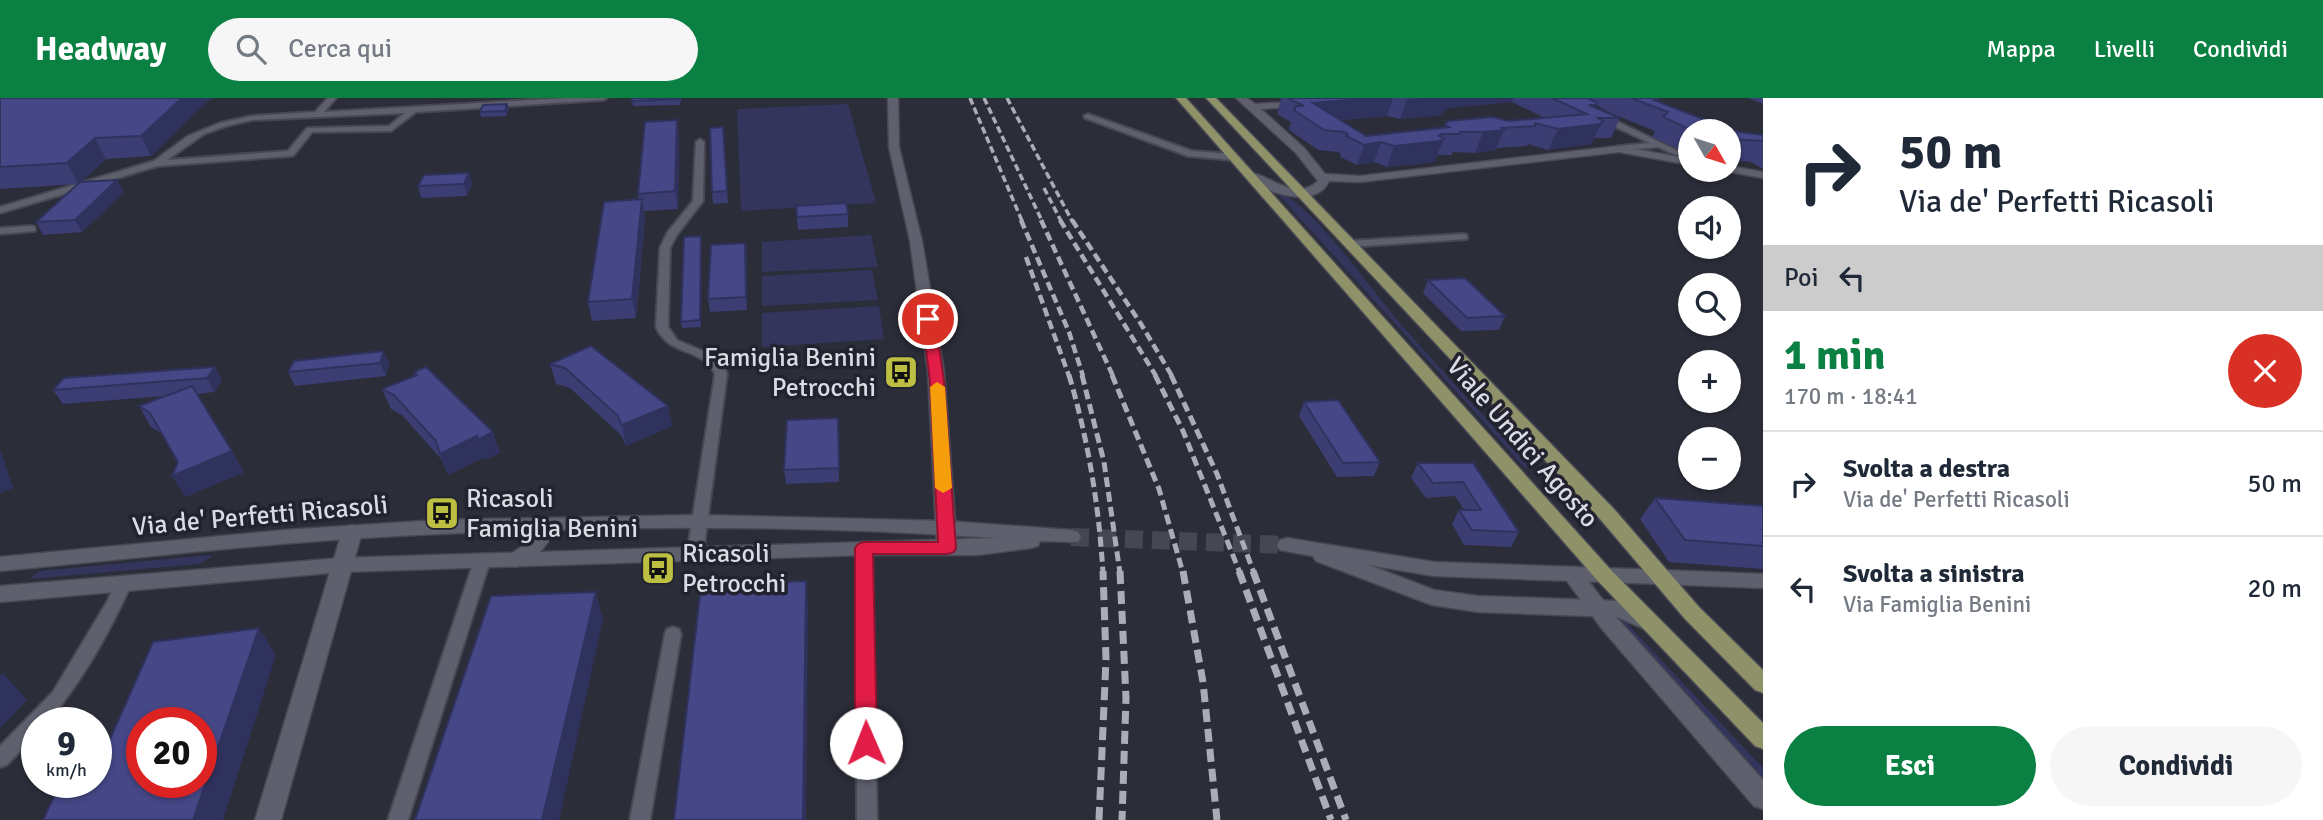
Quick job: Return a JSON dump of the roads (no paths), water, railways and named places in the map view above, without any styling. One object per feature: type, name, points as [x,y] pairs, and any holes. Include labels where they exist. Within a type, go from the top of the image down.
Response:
[{"type":"main road","name":"Viale Undici Agosto","points":[[1181,98],[1604,575],[1763,739]]},
{"type":"main road","name":"Viale Undici Agosto","points":[[1211,98],[1607,514],[1692,613],[1763,684]]},
{"type":"street","points":[[893,98],[894,147],[916,241],[936,372],[947,538]]},
{"type":"street","points":[[1241,98],[1254,107],[1322,177],[1324,182],[1321,187],[1300,192]]},
{"type":"street","points":[[1254,107],[1318,102]]},
{"type":"street","points":[[1322,177],[1360,179],[1619,149],[1678,160]]},
{"type":"street","points":[[1741,171],[1763,175]]},
{"type":"street","name":"Viale Undici Agosto","points":[[1249,175],[1277,189],[1300,192]]},
{"type":"street","name":"Via de' Perfetti Ricasoli","points":[[0,564],[352,532],[525,526],[699,522],[947,538],[999,547],[1066,537]]},
{"type":"street","points":[[516,559],[534,549],[540,540],[539,532],[525,526]]},
{"type":"street","points":[[268,820],[352,532]]},
{"type":"street","name":"Via de' Perfetti Ricasoli","points":[[0,594],[341,565],[864,548],[947,538]]},
{"type":"street","points":[[1650,624],[1627,611],[1478,604],[1432,597],[1290,546],[1434,569],[1763,581]]},
{"type":"street","points":[[1572,574],[1597,608],[1763,797]]},
{"type":"lane","points":[[317,115],[332,98]]},
{"type":"lane","points":[[447,107],[453,98]]},
{"type":"lane","points":[[157,163],[189,137],[215,126],[252,118],[603,98]]},
{"type":"lane","points":[[0,209],[157,163],[291,153],[310,130],[391,128],[414,110]]},
{"type":"lane","points":[[1088,116],[1191,154],[1233,156]]},
{"type":"lane","points":[[1597,116],[1676,152]]},
{"type":"lane","points":[[695,554],[721,374],[715,361],[667,338],[662,327],[665,248],[671,235],[698,201],[700,142]]},
{"type":"lane","points":[[1619,149],[1658,145]]},
{"type":"lane","points":[[0,231],[31,229]]},
{"type":"lane","points":[[1349,244],[1463,237]]},
{"type":"lane","points":[[864,548],[867,820]]},
{"type":"lane","points":[[398,820],[482,561]]},
{"type":"lane","points":[[0,759],[59,697],[114,604],[124,582]]},
{"type":"lane","points":[[640,820],[673,634]]},
{"type":"tunnel","points":[[1071,537],[1287,545]]},
{"type":"railway","points":[[970,98],[1022,221]]},
{"type":"railway","points":[[984,98],[1042,221]]},
{"type":"railway","points":[[1007,98],[1072,221]]},
{"type":"railway","points":[[1044,188],[1061,221]]},
{"type":"railway","points":[[1021,220],[1069,332],[1083,376]]},
{"type":"railway","points":[[1041,220],[1113,376]]},
{"type":"railway","points":[[1060,220],[1156,376]]},
{"type":"railway","points":[[1072,220],[1172,376]]},
{"type":"railway","points":[[1026,257],[1069,376]]},
{"type":"railway","points":[[1069,375],[1092,473],[1103,573]]},
{"type":"railway","points":[[1082,375],[1104,462],[1120,573]]},
{"type":"railway","points":[[1112,375],[1159,489],[1183,573]]},
{"type":"railway","points":[[1155,375],[1183,431],[1240,573]]},
{"type":"railway","points":[[1171,375],[1217,474],[1254,573]]},
{"type":"railway","points":[[1099,820],[1106,659],[1103,571]]},
{"type":"railway","points":[[1120,571],[1126,698],[1122,820]]},
{"type":"railway","points":[[1183,571],[1203,682],[1217,820]]},
{"type":"railway","points":[[1239,571],[1331,820]]},
{"type":"railway","points":[[1253,571],[1346,820]]},
{"type":"place","name":"Famiglia Benini Petrocchi","points":[[901,372]]},
{"type":"place","name":"Ricasoli Famiglia Benini","points":[[442,513]]},
{"type":"place","name":"Ricasoli Petrocchi","points":[[658,568]]}]
